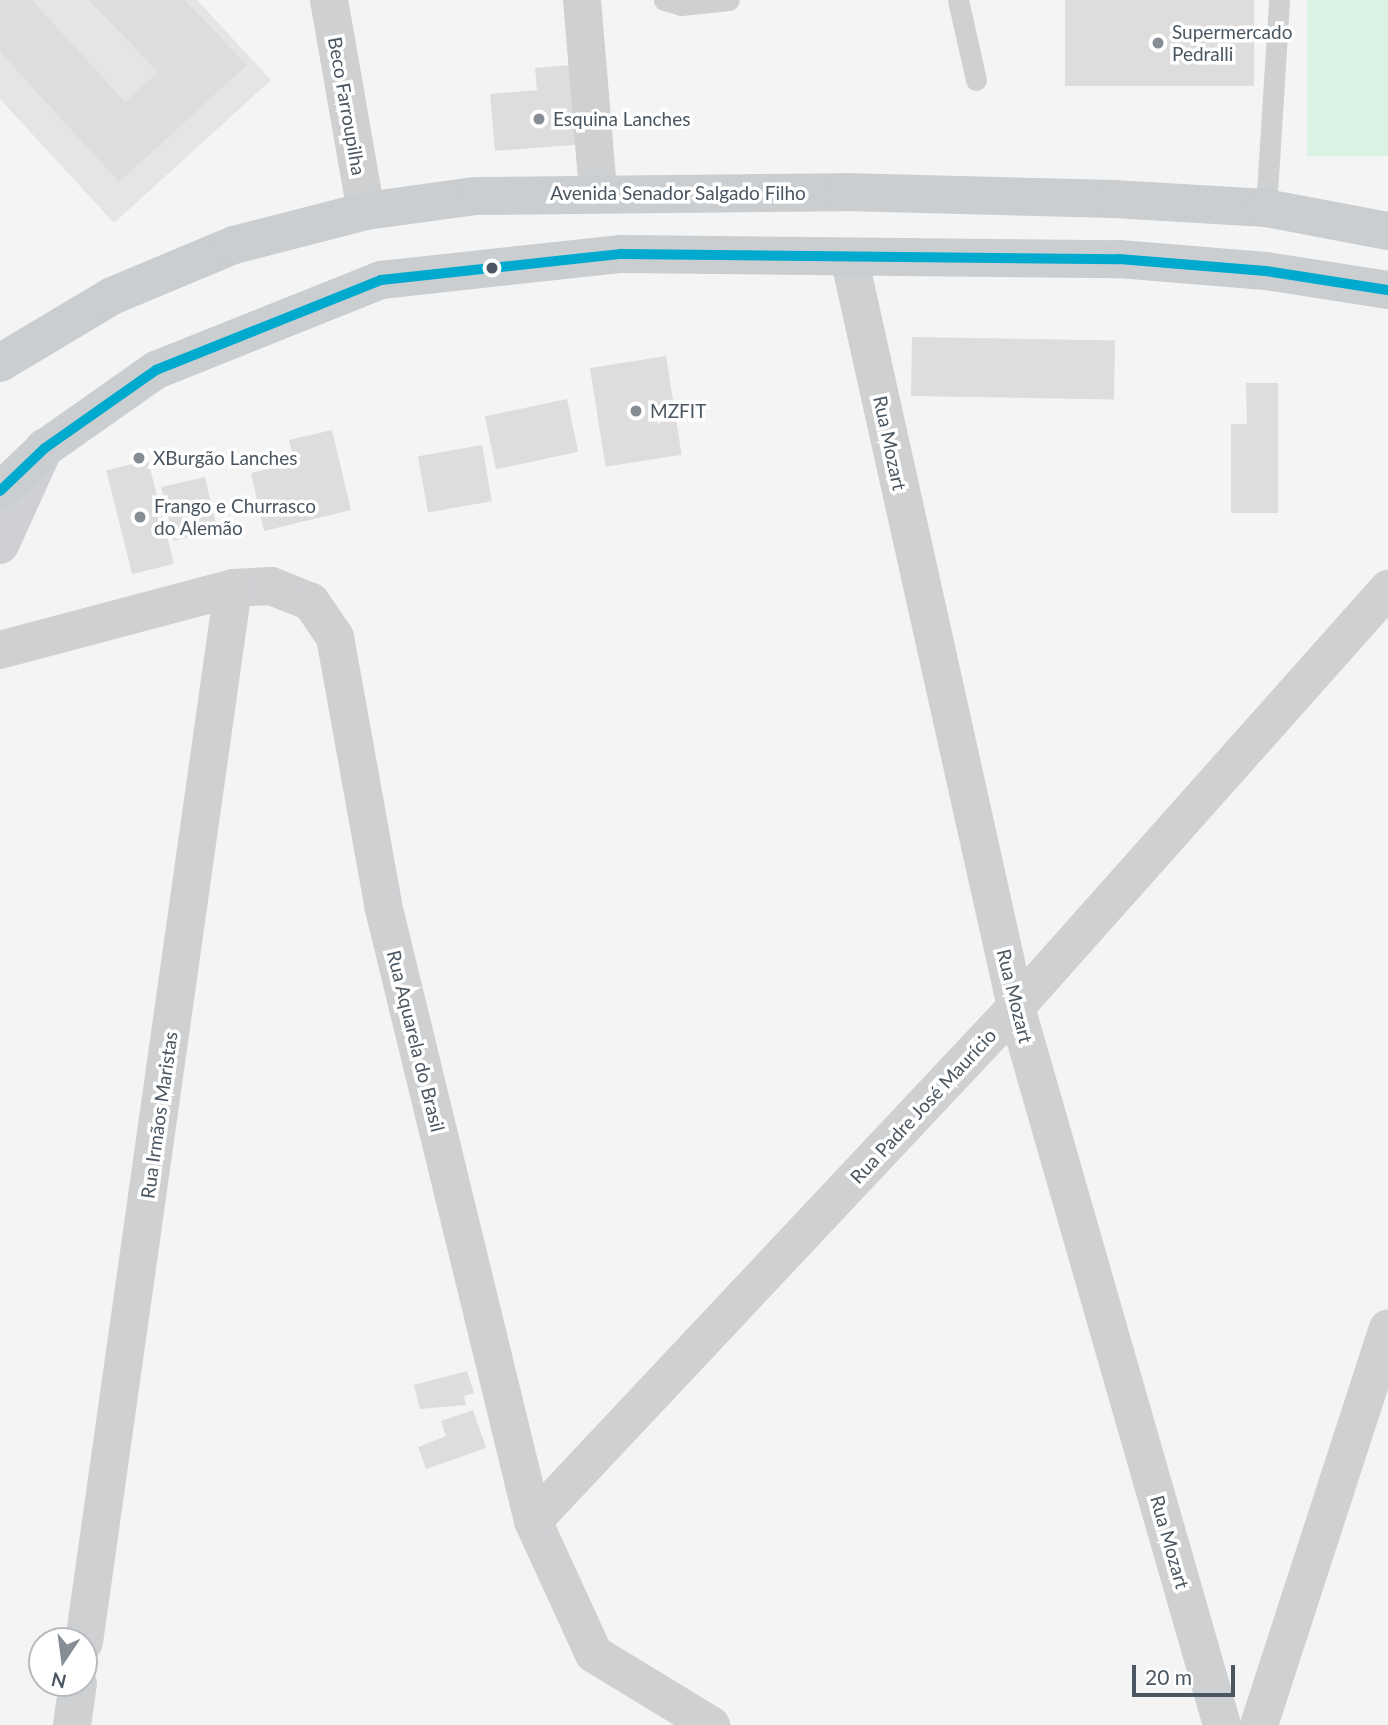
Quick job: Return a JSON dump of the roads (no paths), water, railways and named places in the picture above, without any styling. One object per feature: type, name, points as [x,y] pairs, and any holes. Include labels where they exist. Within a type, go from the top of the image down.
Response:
[{"type":"main road","name":"Avenida Senador Salgado Filho","points":[[0,363],[111,296],[209,255],[366,211],[476,196],[598,192],[844,192],[1266,208],[1388,231]]},
{"type":"main road","points":[[0,491],[44,448],[156,370],[381,280],[622,254],[1119,259],[1266,271],[1388,290]]},
{"type":"main road","points":[[0,545],[44,448]]},
{"type":"street","name":"Beco Farroupilha","points":[[329,0],[366,211]]},
{"type":"street","points":[[582,0],[598,192]]},
{"type":"street","name":"Rua Mozart","points":[[849,257],[1016,1007],[1222,1725]]},
{"type":"street","name":"Rua Aquarela do Brasil","points":[[0,650],[233,588],[271,586],[310,602],[335,637],[383,905],[533,1521],[594,1654],[711,1725]]},
{"type":"street","name":"Rua Irmãos Maristas","points":[[86,1627],[233,588]]},
{"type":"street","name":"Rua Padre José Maurício","points":[[533,1521],[1016,1007],[1388,589]]},
{"type":"street","points":[[1259,1725],[1388,1328]]},
{"type":"street","points":[[72,1725],[76,1697]]},
{"type":"lane","points":[[664,0],[681,5],[729,0]]},
{"type":"lane","points":[[958,0],[975,80]]},
{"type":"lane","points":[[1266,208],[1279,0]]},
{"type":"place","name":"Supermercado Pedralli","points":[[1158,43]]},
{"type":"place","name":"Esquina Lanches","points":[[539,119]]},
{"type":"place","name":"MZFIT","points":[[636,411]]},
{"type":"place","name":"XBurgão Lanches","points":[[139,458]]},
{"type":"place","name":"Frango e Churrasco do Alemão","points":[[140,517]]}]
